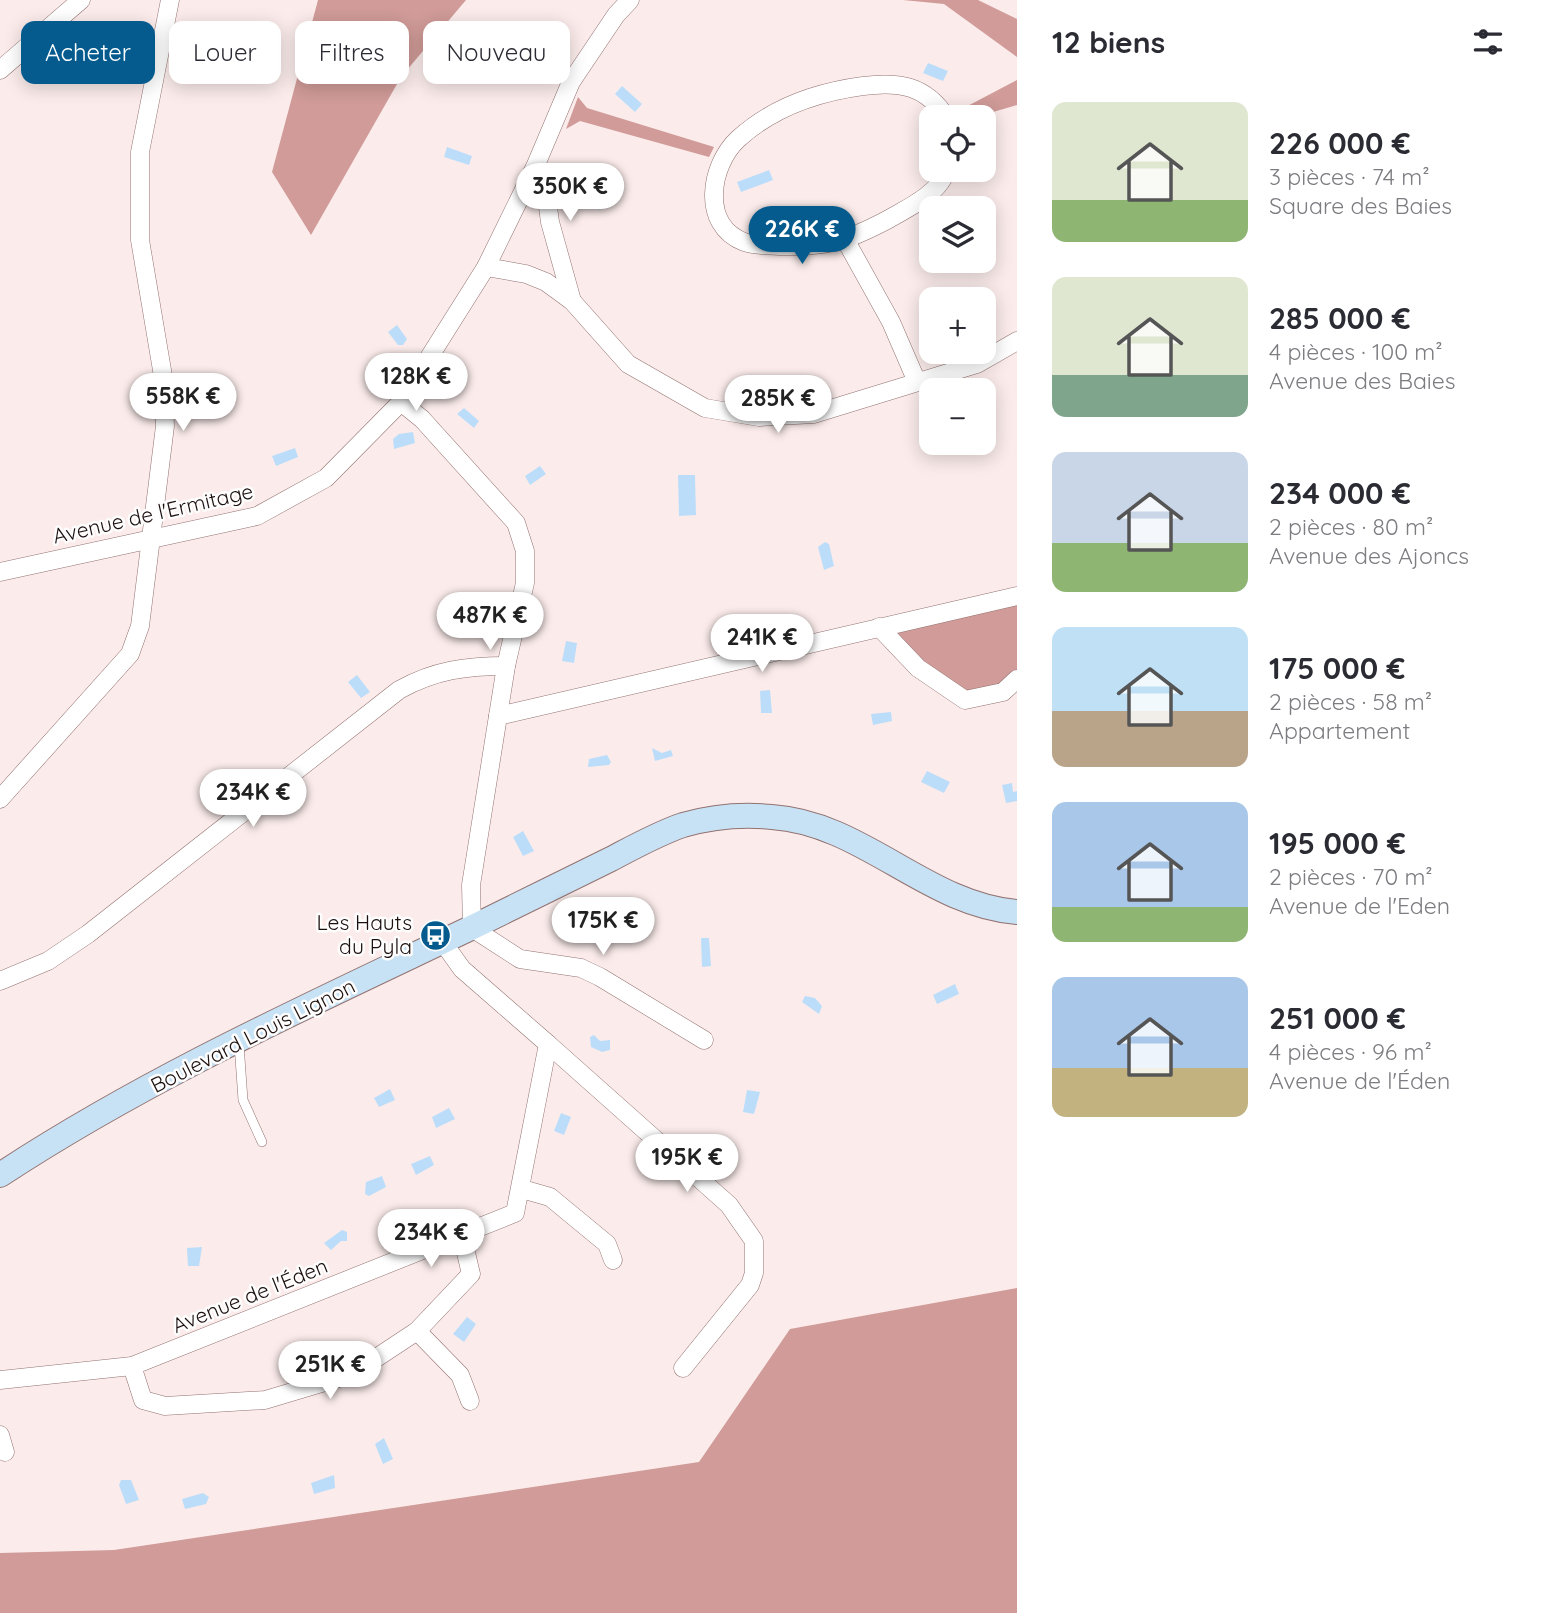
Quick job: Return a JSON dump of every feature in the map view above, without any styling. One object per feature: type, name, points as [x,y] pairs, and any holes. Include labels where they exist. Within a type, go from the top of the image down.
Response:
[{"type":"main road","name":"Boulevard Louis Lignon","points":[[0,1175],[97,1114],[442,941],[681,826],[732,816],[789,818],[831,831],[956,897],[999,911],[1017,912]]},
{"type":"street","points":[[0,71],[81,0]]},
{"type":"street","points":[[1,798],[130,653],[140,626],[165,426],[163,376],[140,240],[140,152],[170,0]]},
{"type":"street","name":"Avenue de l'Ermitage","points":[[0,572],[257,516],[326,478],[401,402],[486,267],[535,167],[571,82],[615,15],[630,0]]},
{"type":"street","points":[[938,105],[934,99],[911,87],[869,85],[826,91],[759,122],[724,154],[712,192],[720,222],[731,234],[744,242],[802,246],[846,241],[932,192],[938,182]]},
{"type":"street","points":[[535,167],[544,177],[550,222],[572,301]]},
{"type":"street","points":[[846,241],[891,322],[917,382]]},
{"type":"street","points":[[486,267],[536,277],[572,301],[628,364],[705,408],[759,417],[814,414],[977,364],[1017,341]]},
{"type":"street","points":[[401,402],[422,419],[516,523],[522,537],[525,583],[506,666],[471,885],[472,928],[520,959],[581,968],[600,977],[704,1040]]},
{"type":"street","points":[[498,716],[1017,596]]},
{"type":"street","points":[[880,627],[918,668],[965,700],[1003,692],[1017,680]]},
{"type":"street","points":[[0,981],[48,961],[88,934],[399,690],[439,671],[466,666],[506,666]]},
{"type":"street","points":[[442,941],[462,969],[729,1205],[754,1241],[754,1272],[750,1285],[683,1368]]},
{"type":"street","name":"Avenue de l'Éden","points":[[0,1380],[132,1366],[515,1213],[522,1189],[548,1044]]},
{"type":"street","points":[[522,1189],[550,1197],[607,1244],[613,1260]]},
{"type":"street","points":[[132,1366],[143,1400],[165,1406],[265,1400],[352,1374],[417,1331],[471,1274],[462,1236]]},
{"type":"street","points":[[417,1331],[460,1375],[470,1401]]},
{"type":"street","points":[[0,1434],[5,1452]]},
{"type":"lane","points":[[239,1042],[243,1100],[262,1142]]},
{"type":"shaded area","points":[[318,0],[466,0],[448,21],[423,21],[423,51],[409,68],[409,21],[312,21]]},
{"type":"shaded area","points":[[903,0],[978,0],[1017,19],[1017,57],[944,4]]},
{"type":"shaded area","points":[[1017,80],[1017,105],[996,111],[996,105],[969,105]]},
{"type":"shaded area","points":[[296,84],[397,84],[311,235],[272,172]]},
{"type":"shaded area","points":[[578,97],[587,108],[714,147],[709,157],[580,121],[566,129]]},
{"type":"shaded area","points":[[1017,596],[1017,679],[965,699],[882,628]]},
{"type":"shaded area","points":[[1017,1288],[1017,1613],[0,1613],[0,1553],[114,1550],[699,1462],[790,1329]]},
{"type":"water","points":[[928,63],[948,71],[943,81],[923,73]]},
{"type":"water","points":[[622,86],[642,104],[635,112],[615,94]]},
{"type":"water","points":[[447,147],[472,156],[469,165],[444,157]]},
{"type":"water","points":[[769,170],[773,180],[741,192],[737,182]]},
{"type":"water","points":[[601,180],[611,205],[599,210],[589,185]]},
{"type":"water","points":[[397,325],[407,339],[403,345],[398,345],[388,332]]},
{"type":"water","points":[[757,379],[778,381],[778,391],[756,390]]},
{"type":"water","points":[[464,408],[479,421],[474,428],[457,414]]},
{"type":"water","points":[[413,432],[415,443],[394,449],[393,439],[399,434]]},
{"type":"water","points":[[295,448],[298,457],[276,466],[272,456]]},
{"type":"water","points":[[540,466],[546,474],[530,485],[525,476]]},
{"type":"water","points":[[678,475],[695,475],[696,515],[679,516]]},
{"type":"water","points":[[825,542],[829,544],[834,566],[824,570],[818,547]]},
{"type":"water","points":[[566,641],[577,643],[574,663],[562,661]]},
{"type":"water","points":[[357,675],[370,692],[361,698],[348,682]]},
{"type":"water","points":[[770,690],[772,713],[761,713],[760,691]]},
{"type":"water","points":[[891,712],[892,721],[873,725],[871,714]]},
{"type":"water","points":[[652,748],[662,753],[671,750],[673,756],[655,761]]},
{"type":"water","points":[[607,755],[611,762],[609,765],[588,767],[589,759]]},
{"type":"water","points":[[927,771],[950,782],[944,793],[921,782]]},
{"type":"water","points":[[1012,783],[1013,792],[1017,791],[1017,801],[1006,803],[1002,785]]},
{"type":"water","points":[[523,831],[534,851],[523,856],[513,837]]},
{"type":"water","points":[[701,938],[709,938],[711,966],[702,967]]},
{"type":"water","points":[[955,984],[959,994],[937,1004],[933,995]]},
{"type":"water","points":[[805,996],[815,998],[822,1006],[819,1014],[802,1002]]},
{"type":"water","points":[[594,1035],[600,1041],[610,1040],[610,1050],[602,1052],[591,1047],[590,1037]]},
{"type":"water","points":[[390,1089],[395,1100],[379,1107],[374,1098]]},
{"type":"water","points":[[747,1090],[760,1092],[754,1114],[743,1112]]},
{"type":"water","points":[[449,1108],[455,1119],[436,1128],[432,1117]]},
{"type":"water","points":[[561,1113],[571,1117],[564,1135],[554,1131]]},
{"type":"water","points":[[430,1156],[434,1165],[416,1175],[411,1164]]},
{"type":"water","points":[[382,1176],[386,1187],[369,1196],[365,1194],[366,1182]]},
{"type":"water","points":[[342,1230],[347,1232],[347,1241],[341,1241],[331,1250],[324,1243]]},
{"type":"water","points":[[202,1247],[199,1266],[188,1266],[187,1248]]},
{"type":"water","points":[[467,1317],[476,1324],[464,1342],[453,1334]]},
{"type":"water","points":[[384,1438],[393,1459],[383,1464],[375,1444]]},
{"type":"water","points":[[334,1475],[335,1488],[314,1494],[311,1483]]},
{"type":"water","points":[[121,1480],[131,1480],[139,1500],[126,1504],[119,1485]]},
{"type":"water","points":[[203,1493],[209,1497],[206,1504],[185,1509],[182,1499]]},
{"type":"place","name":"Les Hauts du Pyla","points":[[435,935]]}]
